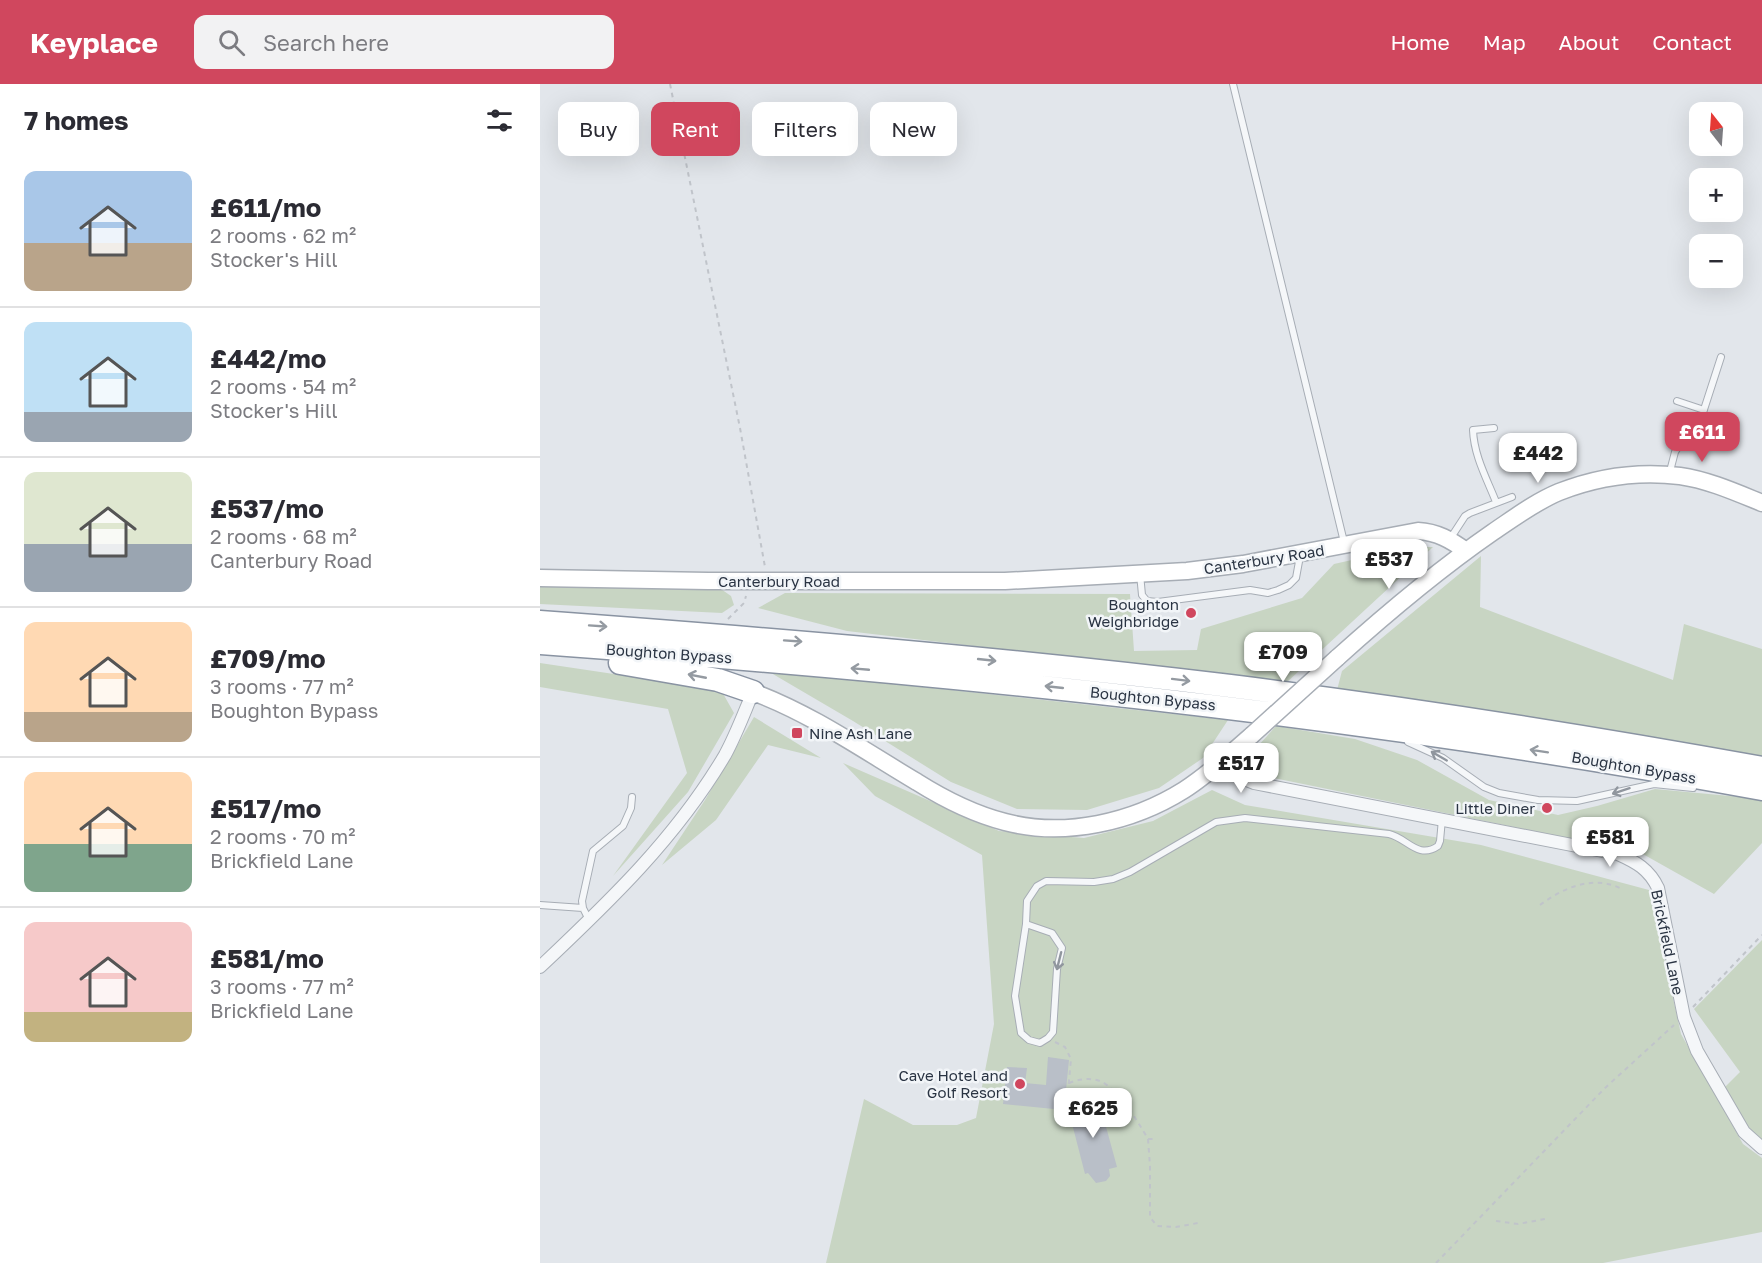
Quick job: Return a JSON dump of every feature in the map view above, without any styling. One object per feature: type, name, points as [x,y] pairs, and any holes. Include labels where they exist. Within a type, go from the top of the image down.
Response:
[{"type":"highway","name":"Boughton Bypass","points":[[540,622],[807,642],[1230,686],[1485,721],[1762,768]]},
{"type":"highway","name":"Boughton Bypass","points":[[540,643],[752,659],[1036,685],[1321,719],[1541,751],[1762,790]]},
{"type":"highway","points":[[540,651],[706,677],[753,692]]},
{"type":"street","points":[[540,967],[644,866],[696,799],[726,753],[753,692],[775,700],[823,724],[919,784],[957,804],[1006,822],[1034,827],[1080,826],[1134,814],[1184,790],[1219,764],[1419,587],[1466,551],[1532,507],[1562,491],[1621,476],[1669,475],[1704,481],[1762,503]]},
{"type":"street","name":"Canterbury Road","points":[[540,578],[1005,581],[1243,564],[1418,531],[1431,532],[1466,551]]},
{"type":"street","name":"Brickfield Lane","points":[[1219,764],[1239,777],[1254,783],[1618,854],[1641,866],[1654,879],[1658,888],[1684,1017],[1697,1051],[1744,1132],[1762,1148]]},
{"type":"lane","points":[[1233,84],[1345,546]]},
{"type":"lane","points":[[1669,475],[1675,452],[1682,441],[1699,425],[1721,357]]},
{"type":"lane","points":[[1677,401],[1704,410]]},
{"type":"lane","points":[[1494,428],[1473,430],[1473,441],[1476,454],[1497,502]]},
{"type":"lane","points":[[1449,540],[1467,514],[1512,497]]},
{"type":"lane","points":[[1140,573],[1142,596],[1147,601],[1158,602],[1250,590],[1268,593],[1289,585],[1296,578],[1300,554]]},
{"type":"lane","points":[[1321,719],[1394,738]]},
{"type":"lane","points":[[1404,740],[1443,758],[1484,787],[1499,793],[1538,800],[1576,801],[1654,784],[1704,789]]},
{"type":"lane","points":[[1727,791],[1762,790]]},
{"type":"lane","points":[[589,921],[582,901],[593,851],[623,826],[631,808],[632,797]]},
{"type":"lane","points":[[1026,924],[1052,933],[1062,948],[1057,969],[1053,1032],[1040,1043],[1029,1040],[1021,1033],[1015,996],[1026,924],[1027,901],[1037,886],[1046,881],[1094,882],[1113,879],[1130,872],[1221,820],[1262,819],[1389,834],[1398,836],[1414,848],[1425,851],[1438,846],[1442,819]]},
{"type":"lane","points":[[540,905],[583,908]]},
{"type":"path","points":[[670,84],[740,428],[765,569],[751,581],[744,603],[724,623]]},
{"type":"path","points":[[1540,904],[1558,891],[1587,882],[1620,888]]},
{"type":"path","points":[[1436,1263],[1605,1088],[1684,1017],[1762,935]]},
{"type":"path","points":[[1048,1038],[1065,1047],[1071,1059],[1066,1112]]},
{"type":"path","points":[[1069,1083],[1080,1078],[1101,1081],[1118,1096],[1148,1139],[1150,1217],[1157,1226],[1176,1227],[1198,1223]]},
{"type":"path","points":[[1148,1139],[1157,1139]]},
{"type":"path","points":[[1496,1221],[1518,1224],[1545,1219]]},
{"type":"green space","points":[[1410,547],[1433,547],[1286,683],[847,631],[758,608],[785,593],[1130,594],[1134,651],[1197,650],[1201,629],[1302,598],[1334,564]]},
{"type":"green space","points":[[1481,556],[1480,607],[1673,680],[1684,624],[1762,649],[1762,758],[1337,690],[1342,671]]},
{"type":"green space","points":[[540,584],[718,587],[731,596],[734,605],[722,613],[540,604]]},
{"type":"green space","points":[[540,663],[721,690],[734,713],[688,792],[613,876],[687,773],[668,709],[540,687]]},
{"type":"green space","points":[[766,670],[1228,720],[1203,758],[1159,788],[1087,810],[1017,809],[951,782]]},
{"type":"green space","points":[[754,717],[821,758],[768,745],[716,820],[662,865],[705,800]]},
{"type":"green space","points":[[1276,726],[1355,739],[1417,760],[1489,800],[1558,815],[1655,789],[1762,799],[1762,843],[1714,894],[1641,853],[1259,775],[1249,756]]},
{"type":"green space","points":[[843,763],[999,831],[1084,838],[1153,821],[1212,790],[1245,805],[1481,845],[1649,890],[1681,1034],[1743,1144],[1762,1158],[1762,1232],[1603,1263],[826,1263],[864,1099],[913,1125],[957,1125],[976,1118],[994,1024],[982,855],[875,796]]},
{"type":"green space","points":[[1762,940],[1761,1143],[1732,1105],[1724,1088],[1740,1072],[1694,1009]]},
{"type":"building","name":"Cave Hotel and Golf Resort","points":[[1048,1057],[1069,1060],[1064,1110],[1003,1104],[1007,1067],[1027,1068],[1025,1083],[1046,1085]]},
{"type":"building","points":[[1089,1097],[1091,1103],[1099,1101],[1117,1167],[1109,1169],[1110,1176],[1106,1181],[1096,1183],[1088,1173],[1085,1174],[1068,1108],[1074,1107],[1072,1102]]},
{"type":"place","name":"Boughton Weighbridge","points":[[1191,613]]},
{"type":"place","name":"Nine Ash Lane","points":[[797,733]]},
{"type":"place","name":"Little Diner","points":[[1547,808]]},
{"type":"place","name":"Cave Hotel and Golf Resort","points":[[1020,1084]]}]
